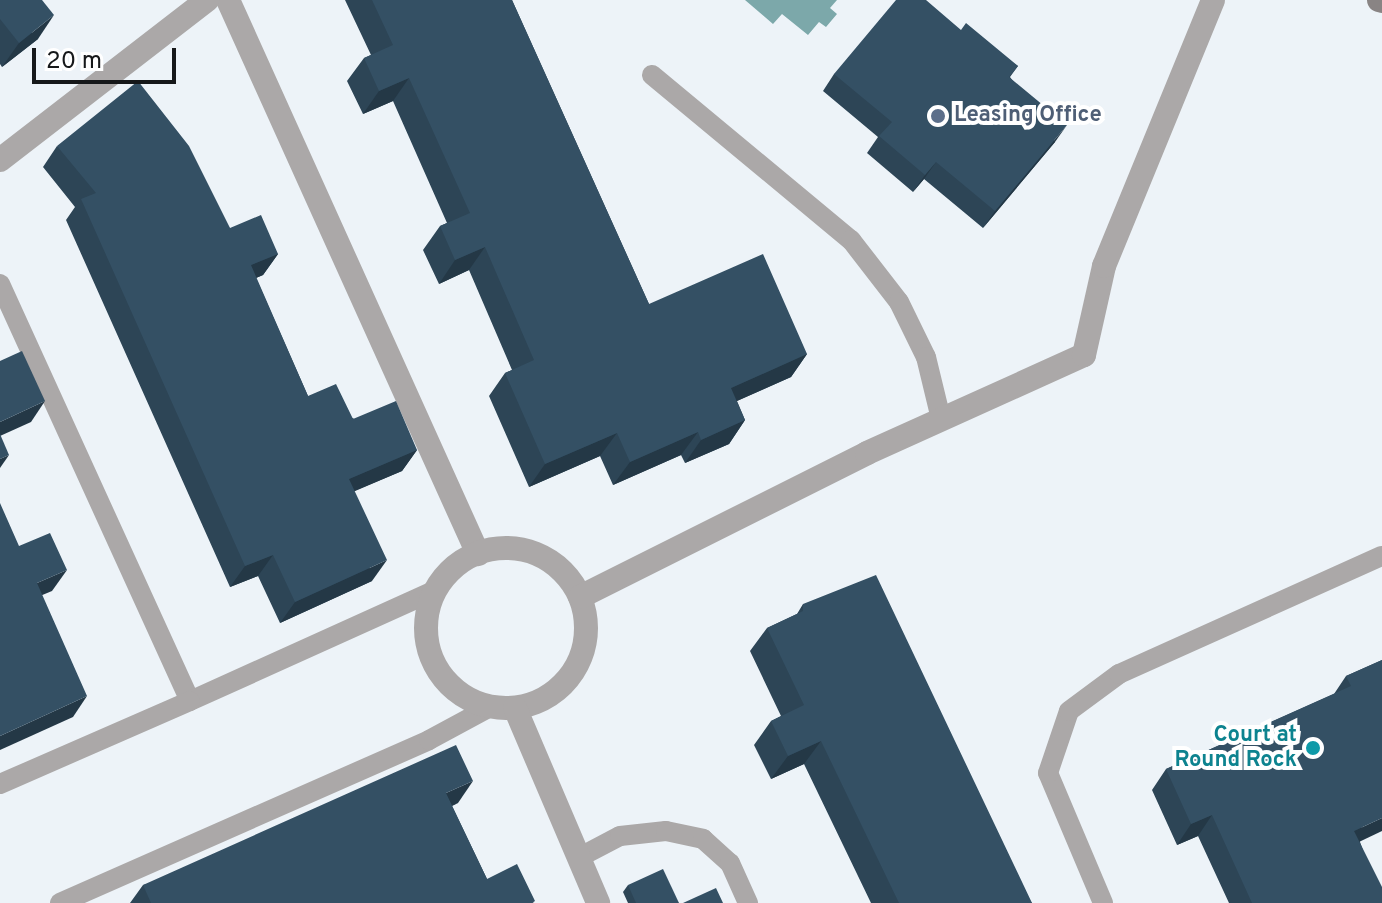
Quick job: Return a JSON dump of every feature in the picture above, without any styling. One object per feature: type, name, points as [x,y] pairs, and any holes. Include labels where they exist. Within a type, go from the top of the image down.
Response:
[{"type":"street","points":[[0,160],[207,0]]},
{"type":"street","points":[[228,0],[478,554]]},
{"type":"street","points":[[580,597],[941,419],[1084,355],[1104,266],[1213,0]]},
{"type":"street","points":[[511,548],[531,552],[566,574],[580,597],[587,630],[576,670],[546,698],[515,708],[490,707],[459,695],[431,658],[426,623],[436,590],[449,571],[478,554],[511,548]]},
{"type":"street","points":[[515,708],[598,903]]},
{"type":"lane","points":[[652,75],[851,240],[899,302],[926,357],[941,419]]},
{"type":"lane","points":[[0,284],[190,701]]},
{"type":"lane","points":[[1103,903],[1048,773],[1069,711],[1119,674],[1382,556]]},
{"type":"lane","points":[[0,784],[436,590]]},
{"type":"lane","points":[[60,903],[415,747],[490,707]]},
{"type":"lane","points":[[578,858],[620,836],[666,831],[703,839],[730,863],[748,903]]},
{"type":"water","points":[[745,0],[837,0],[830,8],[837,14],[826,27],[819,22],[808,35],[782,14],[773,24]]},
{"type":"building","points":[[0,0],[42,0],[54,15],[19,43],[0,19]]},
{"type":"building","points":[[372,0],[512,0],[649,304],[763,254],[807,354],[731,388],[745,420],[701,440],[698,432],[630,462],[617,433],[545,464],[505,373],[534,360],[485,247],[455,260],[440,226],[470,213],[409,78],[379,91],[364,58],[393,45]]},
{"type":"building","name":"Leasing Office","points":[[896,0],[926,0],[961,30],[966,23],[1018,66],[1009,77],[1067,125],[995,211],[936,162],[925,175],[879,136],[892,122],[834,74]]},
{"type":"building","points":[[138,81],[189,146],[230,228],[261,215],[278,254],[251,265],[308,396],[336,384],[353,419],[396,401],[417,450],[349,479],[387,560],[295,602],[273,555],[245,566],[81,199],[96,193],[57,146]]},
{"type":"building","points":[[22,351],[45,401],[0,422],[0,361]]},
{"type":"building","points":[[0,434],[9,455],[0,459]]},
{"type":"building","points":[[0,503],[19,546],[50,533],[67,570],[37,583],[87,696],[0,736]]},
{"type":"building","points":[[876,575],[1032,903],[899,903],[821,741],[788,756],[771,721],[804,705],[767,628],[803,611],[803,604]]},
{"type":"building","name":"Court at Round Rock","points":[[1382,660],[1382,818],[1354,831],[1382,887],[1382,903],[1252,903],[1212,815],[1191,824],[1166,769],[1351,686],[1346,676]]},
{"type":"building","points":[[456,745],[473,781],[446,793],[487,879],[517,864],[535,901],[532,903],[151,903],[143,885]]},
{"type":"building","points":[[663,869],[679,903],[636,903],[628,885]]},
{"type":"building","points":[[716,888],[723,903],[683,903]]},
{"type":"place","name":"Leasing Office","points":[[938,116]]},
{"type":"place","name":"Court at Round Rock","points":[[1313,748]]}]
